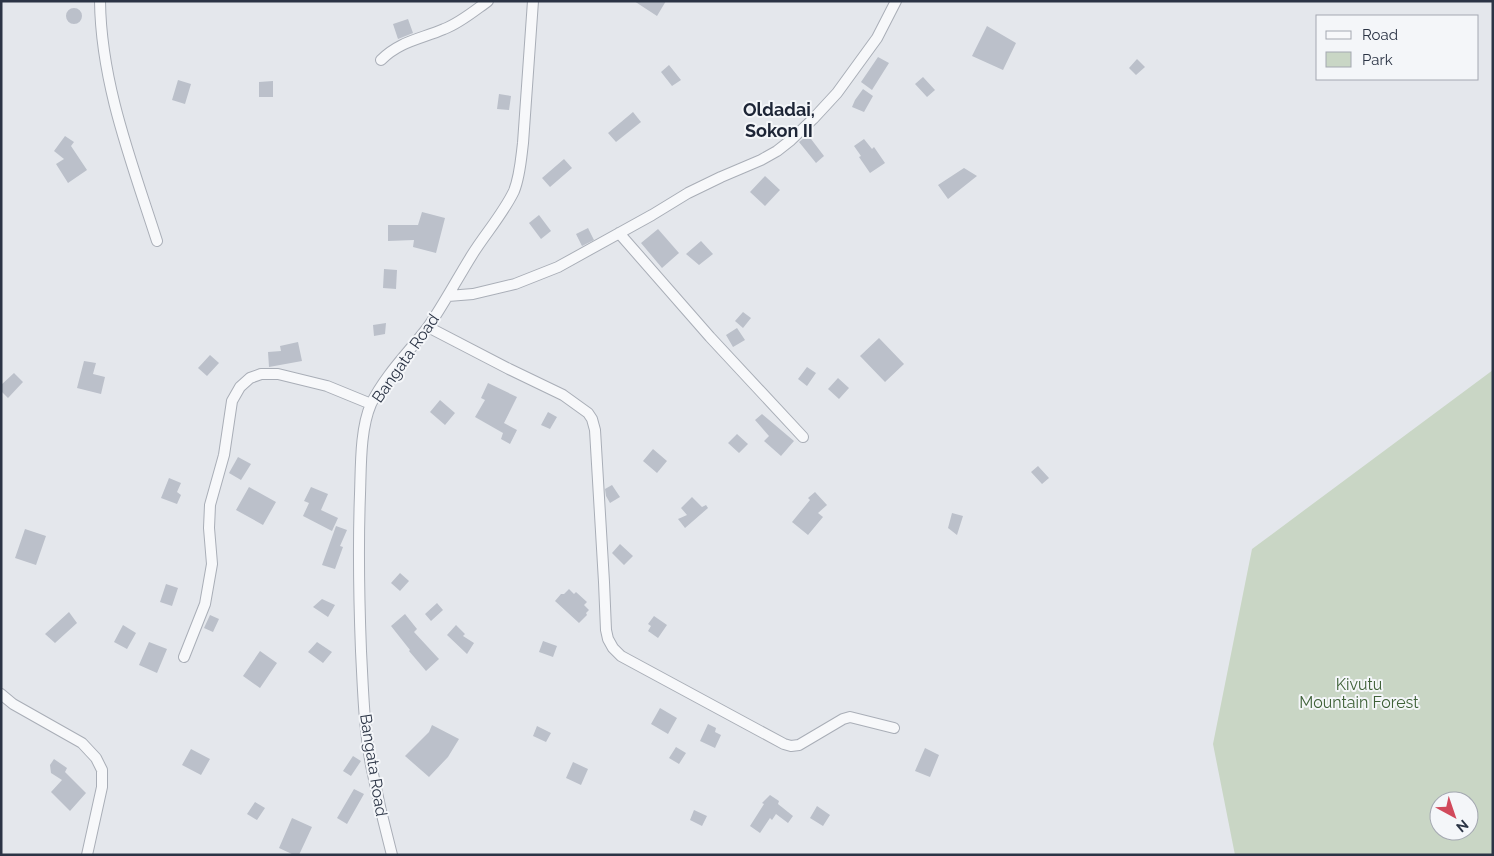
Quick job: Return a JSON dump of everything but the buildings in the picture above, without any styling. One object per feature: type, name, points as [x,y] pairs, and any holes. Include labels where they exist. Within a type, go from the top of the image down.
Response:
[{"type":"street","points":[[100,1],[100,24],[104,57],[112,96],[158,240]]},
{"type":"street","points":[[381,60],[403,44],[452,26],[488,1]]},
{"type":"street","name":"Bangata Road","points":[[392,855],[371,765],[366,726],[359,585],[363,438],[371,404],[380,388],[407,351],[428,327],[473,253],[508,202],[516,184],[523,143],[533,1]]},
{"type":"street","points":[[448,296],[473,294],[515,284],[558,268],[688,193],[761,160],[791,140],[837,93],[877,38],[896,1]]},
{"type":"street","points":[[619,233],[710,337],[803,438]]},
{"type":"street","points":[[428,327],[563,395],[588,413],[592,419],[606,630],[613,648],[621,656],[791,746],[799,745],[850,716],[894,728]]},
{"type":"street","points":[[184,657],[205,604],[212,564],[209,528],[210,504],[224,455],[232,401],[240,387],[255,376],[278,374],[327,386],[371,404]]},
{"type":"street","points":[[1,694],[13,704],[82,743],[96,758],[102,770],[102,787],[88,855]]},
{"type":"green space","name":"Kivutu Mountain Forest","points":[[1493,370],[1493,855],[1235,855],[1213,744],[1252,549]]},
{"type":"district","name":"Oldadai, Sokon II","points":[[779,120]]}]
